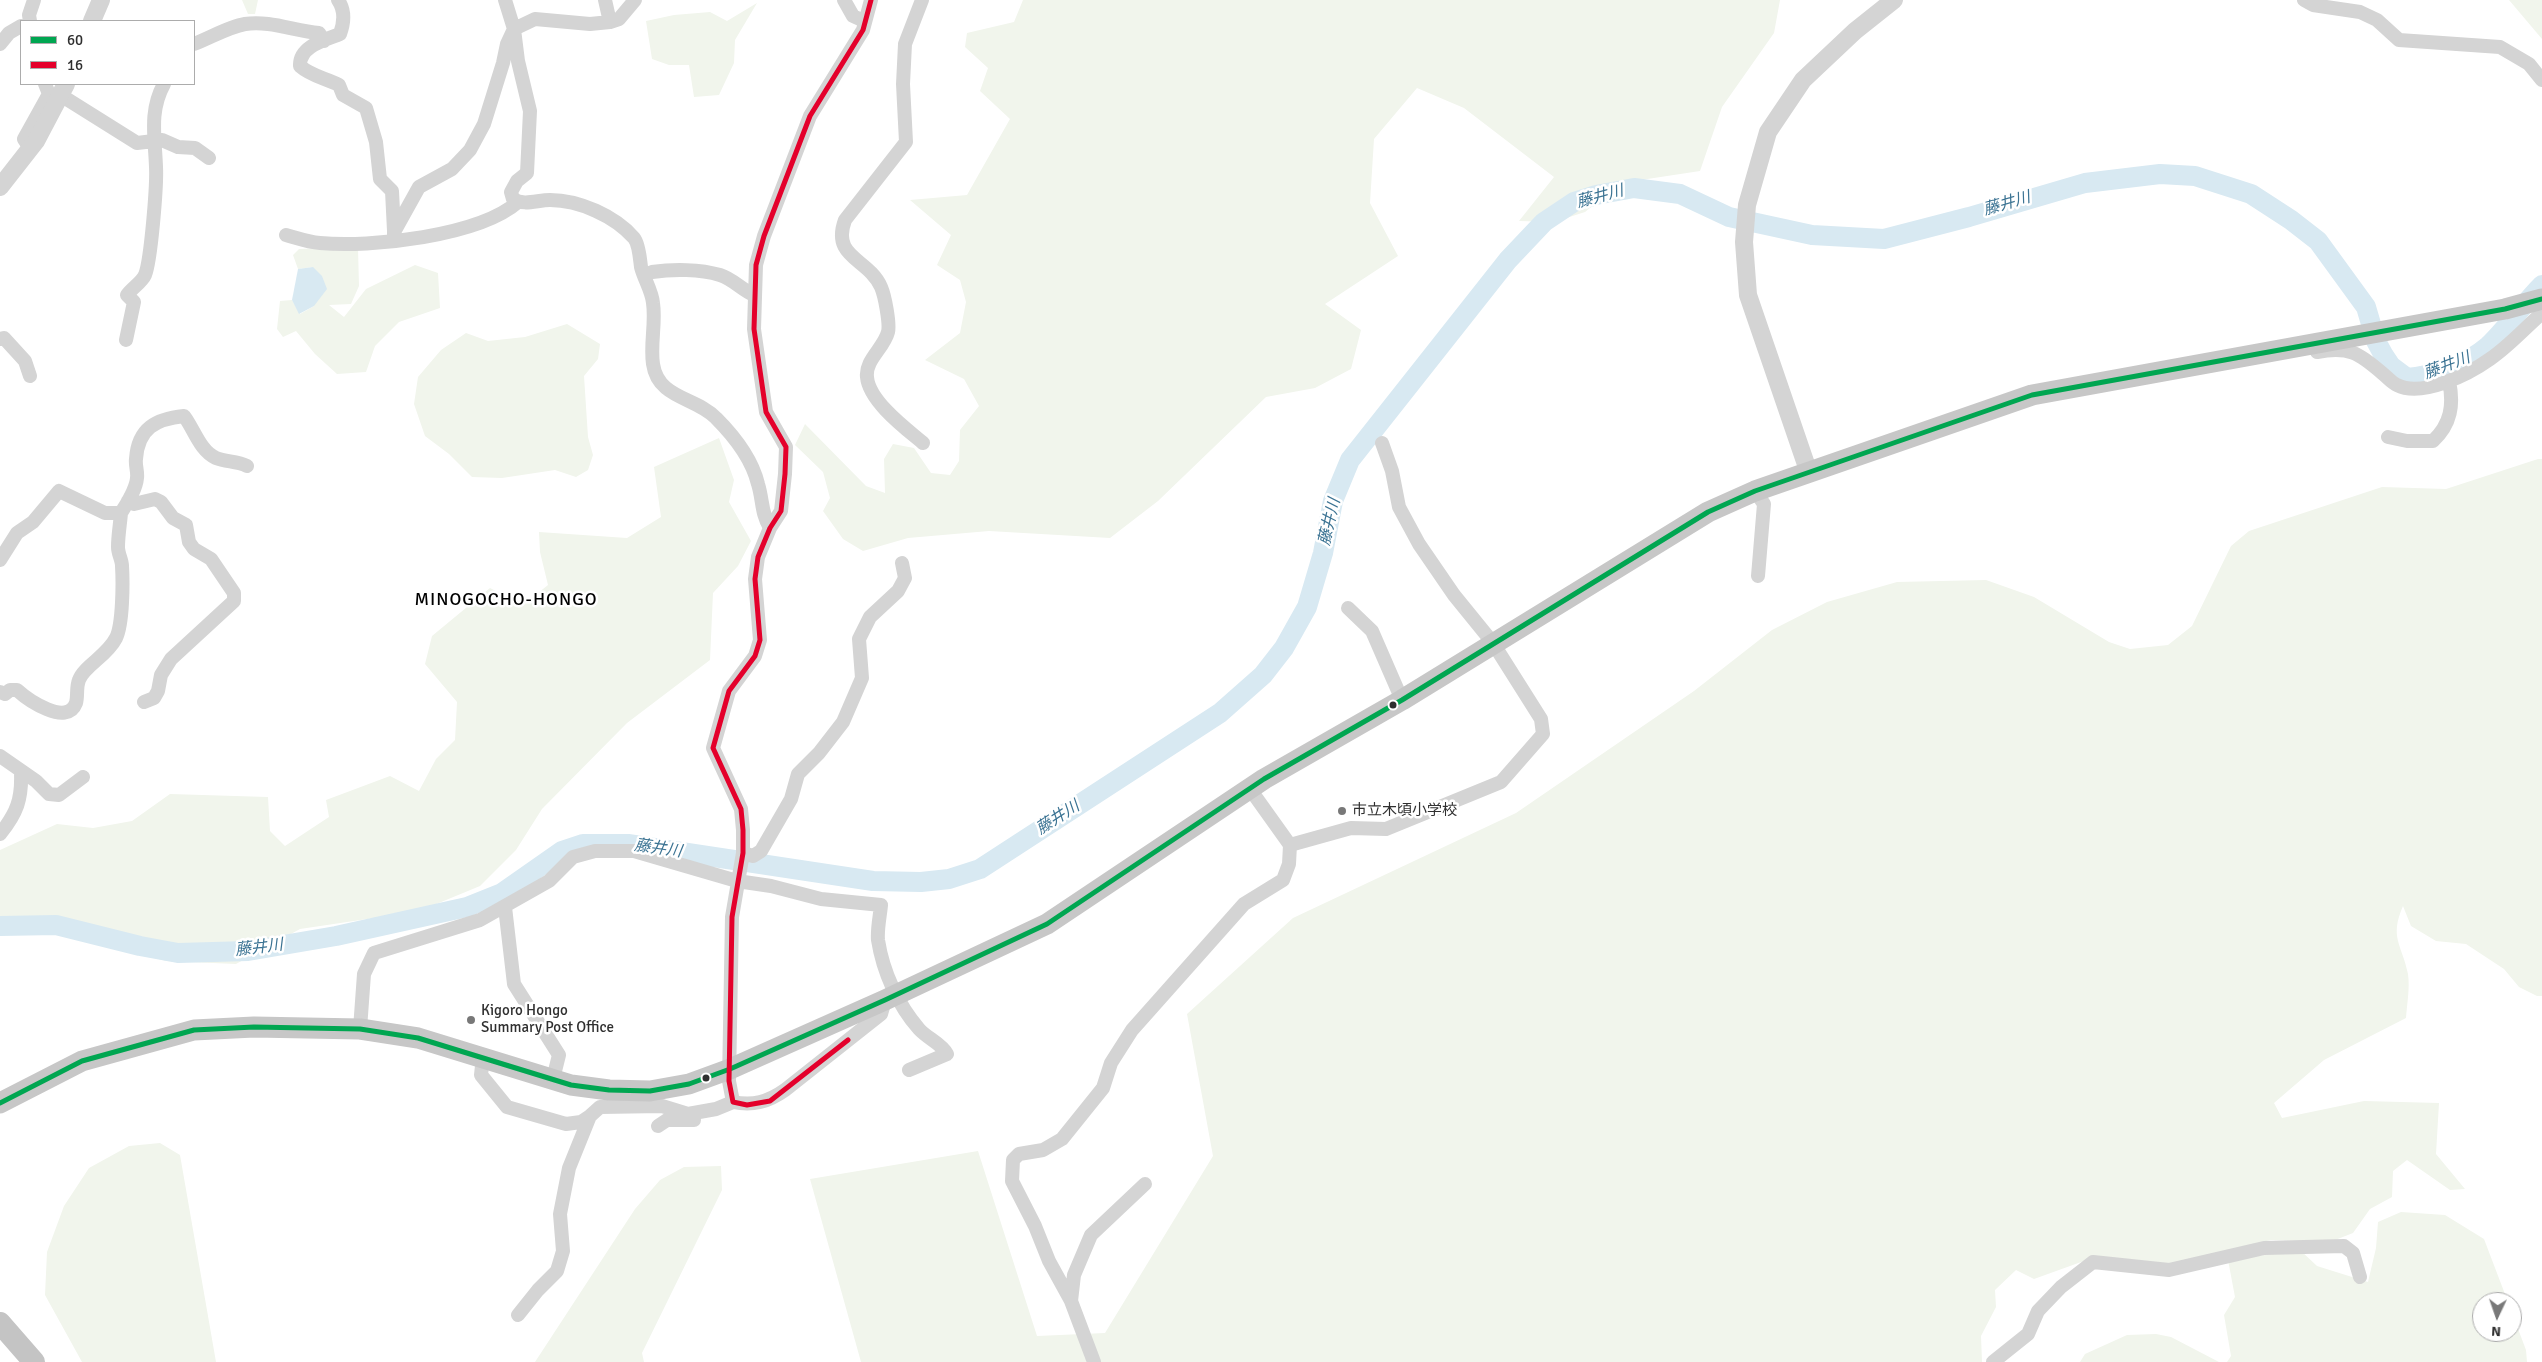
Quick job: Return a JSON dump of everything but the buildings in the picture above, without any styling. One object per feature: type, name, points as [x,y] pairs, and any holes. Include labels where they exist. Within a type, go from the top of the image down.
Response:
[{"type":"highway","points":[[0,1322],[34,1362]]},
{"type":"main road","points":[[0,1103],[82,1061],[194,1030],[254,1027],[360,1029],[418,1038],[572,1085],[609,1090],[650,1091],[689,1084],[730,1069],[1047,924],[1250,789],[1402,700],[1708,512],[1755,491],[2032,395],[2505,309],[2542,300]]},
{"type":"street","points":[[28,20],[34,0]]},
{"type":"street","points":[[92,20],[102,0]]},
{"type":"street","points":[[338,0],[341,4],[344,23],[340,34],[304,51],[299,58],[300,66],[309,74],[326,78],[339,85],[343,95],[366,108],[376,142],[380,179],[392,191],[394,236]]},
{"type":"street","points":[[505,0],[514,29],[518,62],[530,112],[527,173],[517,181],[511,192],[513,199],[518,202],[551,200],[586,206],[609,218],[635,240],[652,272],[654,302],[653,364],[658,380],[667,390],[715,416],[737,441],[754,470],[759,486],[763,516],[770,528]]},
{"type":"street","points":[[605,0],[610,22]]},
{"type":"street","points":[[394,236],[419,187],[452,169],[470,150],[484,124],[507,44],[514,29],[535,19],[590,24],[610,22],[619,19],[635,0]]},
{"type":"street","points":[[844,0],[853,16],[864,21]]},
{"type":"street","points":[[658,1126],[667,1120],[702,1120],[726,1113],[733,1102],[730,1069],[732,917],[743,853],[741,809],[732,786],[715,757],[713,748],[729,691],[755,656],[760,640],[755,579],[758,557],[770,528],[781,511],[786,447],[766,412],[754,329],[756,265],[764,236],[810,116],[863,30],[871,0]]},
{"type":"street","points":[[922,0],[905,44],[903,84],[906,142],[845,220],[840,232],[842,245],[880,285],[884,295],[888,332],[872,360],[867,377],[877,400],[892,417],[923,443]]},
{"type":"street","points":[[1810,473],[1748,295],[1744,242],[1747,205],[1768,132],[1803,80],[1855,31],[1894,0]]},
{"type":"street","points":[[2304,0],[2312,5],[2360,12],[2377,20],[2399,40],[2500,47],[2529,64],[2542,80]]},
{"type":"street","points":[[195,44],[245,24],[289,26],[301,32],[318,33],[324,41]]},
{"type":"street","points":[[0,44],[9,33],[20,26]]},
{"type":"street","points":[[30,148],[24,139],[49,94],[45,85]]},
{"type":"street","points":[[126,340],[134,302],[128,295],[145,276],[150,244],[156,167],[153,142],[157,96],[163,85]]},
{"type":"street","points":[[0,187],[30,148],[64,90],[138,143],[162,140],[178,147],[195,148],[208,158]]},
{"type":"street","points":[[286,235],[318,243],[352,244],[394,236],[415,239],[454,230],[505,213],[518,202]]},
{"type":"street","points":[[635,240],[643,273],[654,302]]},
{"type":"street","points":[[652,272],[670,270],[720,275],[742,290],[754,295]]},
{"type":"street","points":[[2206,363],[2214,371],[2329,350],[2356,352],[2396,385],[2409,390],[2449,381],[2490,360],[2542,313]]},
{"type":"street","points":[[0,338],[4,338],[25,361],[30,376]]},
{"type":"street","points":[[2388,437],[2407,441],[2433,441],[2443,430],[2451,413],[2449,381]]},
{"type":"street","points":[[0,692],[5,694],[10,690],[17,690],[31,703],[61,712],[72,709],[76,703],[79,679],[87,669],[107,653],[117,636],[123,588],[122,564],[118,550],[125,507],[137,479],[138,441],[150,427],[164,418],[184,416],[194,429],[201,446],[214,457],[239,462],[247,466]]},
{"type":"street","points":[[1290,846],[1350,828],[1386,829],[1502,782],[1543,734],[1541,719],[1493,643],[1454,595],[1419,544],[1399,507],[1392,471],[1382,443]]},
{"type":"street","points":[[0,560],[17,533],[33,522],[60,491],[105,513],[144,500],[161,502],[173,518],[186,525],[189,542],[194,549],[211,559],[234,593],[234,602],[171,659],[160,675],[158,691],[154,698],[144,702]]},
{"type":"street","points":[[1755,491],[1764,504],[1758,576]]},
{"type":"street","points":[[743,853],[753,856],[761,851],[791,799],[798,774],[819,753],[843,722],[862,678],[859,638],[870,617],[898,591],[905,578],[902,563]]},
{"type":"street","points":[[1348,608],[1372,631],[1402,700]]},
{"type":"street","points":[[0,756],[21,773],[36,781],[49,794],[59,795],[83,777]]},
{"type":"street","points":[[0,834],[7,825],[22,796],[21,773]]},
{"type":"street","points":[[1094,1362],[1071,1301],[1049,1262],[1036,1226],[1012,1181],[1013,1160],[1019,1154],[1043,1150],[1062,1139],[1103,1088],[1111,1063],[1132,1030],[1244,904],[1283,880],[1290,864],[1290,846],[1250,789]]},
{"type":"street","points":[[360,1029],[364,974],[374,953],[480,920],[549,881],[573,857],[595,851],[634,851],[737,881],[771,886],[821,899],[881,905],[878,939],[887,974],[890,997],[881,1014],[770,1101],[747,1105],[733,1102],[716,1109],[688,1114],[662,1106],[600,1107],[581,1122],[566,1124],[507,1107],[481,1075],[483,1057]]},
{"type":"street","points":[[505,907],[514,984],[559,1055],[552,1079]]},
{"type":"street","points":[[890,997],[925,1036],[944,1048],[947,1054],[909,1070]]},
{"type":"street","points":[[518,1315],[538,1290],[557,1271],[563,1251],[560,1214],[569,1168],[590,1116]]},
{"type":"street","points":[[1071,1301],[1074,1275],[1091,1234],[1144,1184]]},
{"type":"street","points":[[1993,1362],[2028,1334],[2038,1310],[2061,1287],[2093,1262],[2169,1270],[2264,1248],[2344,1246],[2352,1253],[2360,1277]]},
{"type":"shaded area","points":[[242,0],[258,0],[255,14],[248,14]]},
{"type":"shaded area","points":[[1023,0],[1780,0],[1774,33],[1722,107],[1700,171],[1621,183],[1585,212],[1554,222],[1519,221],[1554,177],[1464,108],[1417,88],[1374,139],[1370,203],[1398,256],[1325,304],[1361,330],[1351,369],[1315,388],[1266,397],[1158,501],[1110,538],[989,531],[908,538],[863,551],[843,539],[823,511],[830,498],[823,472],[795,445],[805,424],[866,486],[885,493],[884,459],[893,444],[914,448],[931,473],[950,475],[959,461],[960,430],[979,406],[964,379],[925,360],[960,333],[966,302],[960,280],[937,265],[951,235],[910,200],[967,195],[1010,119],[980,91],[988,68],[965,47],[967,33],[1014,22]]},
{"type":"shaded area","points":[[2509,0],[2542,0],[2542,39]]},
{"type":"shaded area","points":[[757,3],[735,40],[734,63],[719,95],[694,97],[689,65],[669,65],[652,59],[646,21],[674,15],[710,12],[727,21]]},
{"type":"shaded area","points":[[358,248],[359,286],[351,304],[329,305],[344,317],[366,289],[415,265],[438,273],[440,308],[399,322],[375,346],[366,372],[337,374],[315,354],[296,331],[283,337],[277,329],[280,301],[292,300],[300,314],[314,306],[313,267],[298,269],[293,255],[299,249]]},
{"type":"shaded area","points":[[313,267],[322,276],[327,289],[314,306],[299,314],[292,300],[298,269]]},
{"type":"shaded area","points":[[567,324],[600,344],[598,359],[584,376],[588,437],[593,455],[588,470],[576,477],[555,470],[502,478],[472,477],[449,454],[425,436],[414,404],[418,377],[441,350],[466,333],[488,341],[525,337]]},
{"type":"shaded area","points":[[719,438],[734,480],[729,502],[751,541],[738,566],[713,593],[710,660],[627,723],[542,809],[516,850],[480,886],[434,905],[374,918],[300,929],[236,964],[166,961],[62,933],[0,919],[0,850],[57,824],[93,828],[132,821],[170,794],[268,797],[270,831],[285,846],[329,817],[326,800],[390,776],[419,791],[436,759],[455,740],[457,702],[425,664],[432,636],[490,588],[523,605],[548,585],[540,552],[539,532],[627,538],[661,517],[654,467]]},
{"type":"shaded area","points":[[2542,459],[2542,996],[2537,996],[2519,987],[2504,969],[2466,944],[2436,941],[2411,926],[2403,906],[2397,926],[2397,934],[2408,974],[2409,990],[2406,1018],[2324,1060],[2274,1103],[2282,1118],[2364,1101],[2439,1103],[2436,1154],[2465,1189],[2450,1190],[2407,1160],[2393,1171],[2392,1197],[2370,1209],[2353,1233],[2330,1242],[2271,1240],[2163,1265],[2095,1257],[2034,1279],[2016,1270],[1995,1290],[1996,1307],[1981,1336],[1982,1362],[861,1362],[810,1179],[978,1151],[1037,1336],[1105,1333],[1213,1156],[1187,1014],[1293,918],[1516,813],[1694,691],[1772,630],[1827,602],[1897,582],[1986,580],[2034,597],[2109,642],[2130,649],[2168,645],[2192,626],[2231,546],[2249,531],[2382,487],[2446,489]]},
{"type":"shaded area","points":[[160,1143],[180,1155],[216,1362],[82,1362],[45,1295],[47,1252],[64,1206],[89,1168],[129,1146]]},
{"type":"shaded area","points":[[721,1166],[722,1190],[642,1353],[644,1362],[535,1362],[635,1209],[660,1180],[684,1167]]},
{"type":"shaded area","points":[[2401,1212],[2445,1215],[2484,1239],[2504,1292],[2472,1292],[2472,1342],[2522,1342],[2522,1339],[2526,1350],[2527,1362],[2227,1362],[2231,1356],[2224,1315],[2235,1297],[2228,1260],[2300,1250],[2317,1266],[2368,1282],[2376,1248],[2378,1222]]},
{"type":"shaded area","points":[[2156,1334],[2171,1337],[2219,1362],[2080,1362],[2085,1354],[2127,1335]]},
{"type":"waterway","name":"藤井川","points":[[0,926],[56,925],[140,946],[178,953],[248,951],[336,936],[467,907],[502,893],[562,851],[583,844],[628,844],[873,881],[921,882],[949,879],[980,869],[1220,713],[1263,675],[1284,648],[1307,607],[1323,553],[1333,501],[1350,460],[1508,260],[1544,222],[1574,202],[1596,195],[1634,188],[1680,194],[1729,217],[1812,235],[1884,239],[1969,217],[2085,183],[2160,174],[2195,176],[2251,194],[2291,220],[2318,241],[2366,307],[2376,341],[2383,354],[2391,366],[2407,378],[2450,368],[2479,353],[2495,339],[2542,285]]},
{"type":"transit line","name":"16","points":[[848,1040],[770,1101],[747,1105],[733,1102],[729,1081],[732,917],[743,853],[743,830],[741,809],[713,748],[729,691],[755,656],[760,640],[755,579],[758,557],[770,528],[781,511],[785,474],[786,447],[766,412],[754,329],[756,265],[764,236],[810,116],[863,30],[871,0]]},
{"type":"transit line","name":"60","points":[[0,1103],[82,1061],[194,1030],[254,1027],[360,1029],[418,1038],[571,1085],[609,1090],[650,1091],[689,1084],[730,1069],[885,1000],[1047,924],[1264,779],[1402,700],[1708,512],[1755,491],[2032,395],[2505,309],[2542,299]]},
{"type":"place","name":"市立木頃小学校","points":[[1342,811]]},
{"type":"place","name":"Kigoro Hongo Summary Post Office","points":[[471,1020]]},
{"type":"district","name":"MINOGOCHO-HONGO","points":[[506,600]]}]
